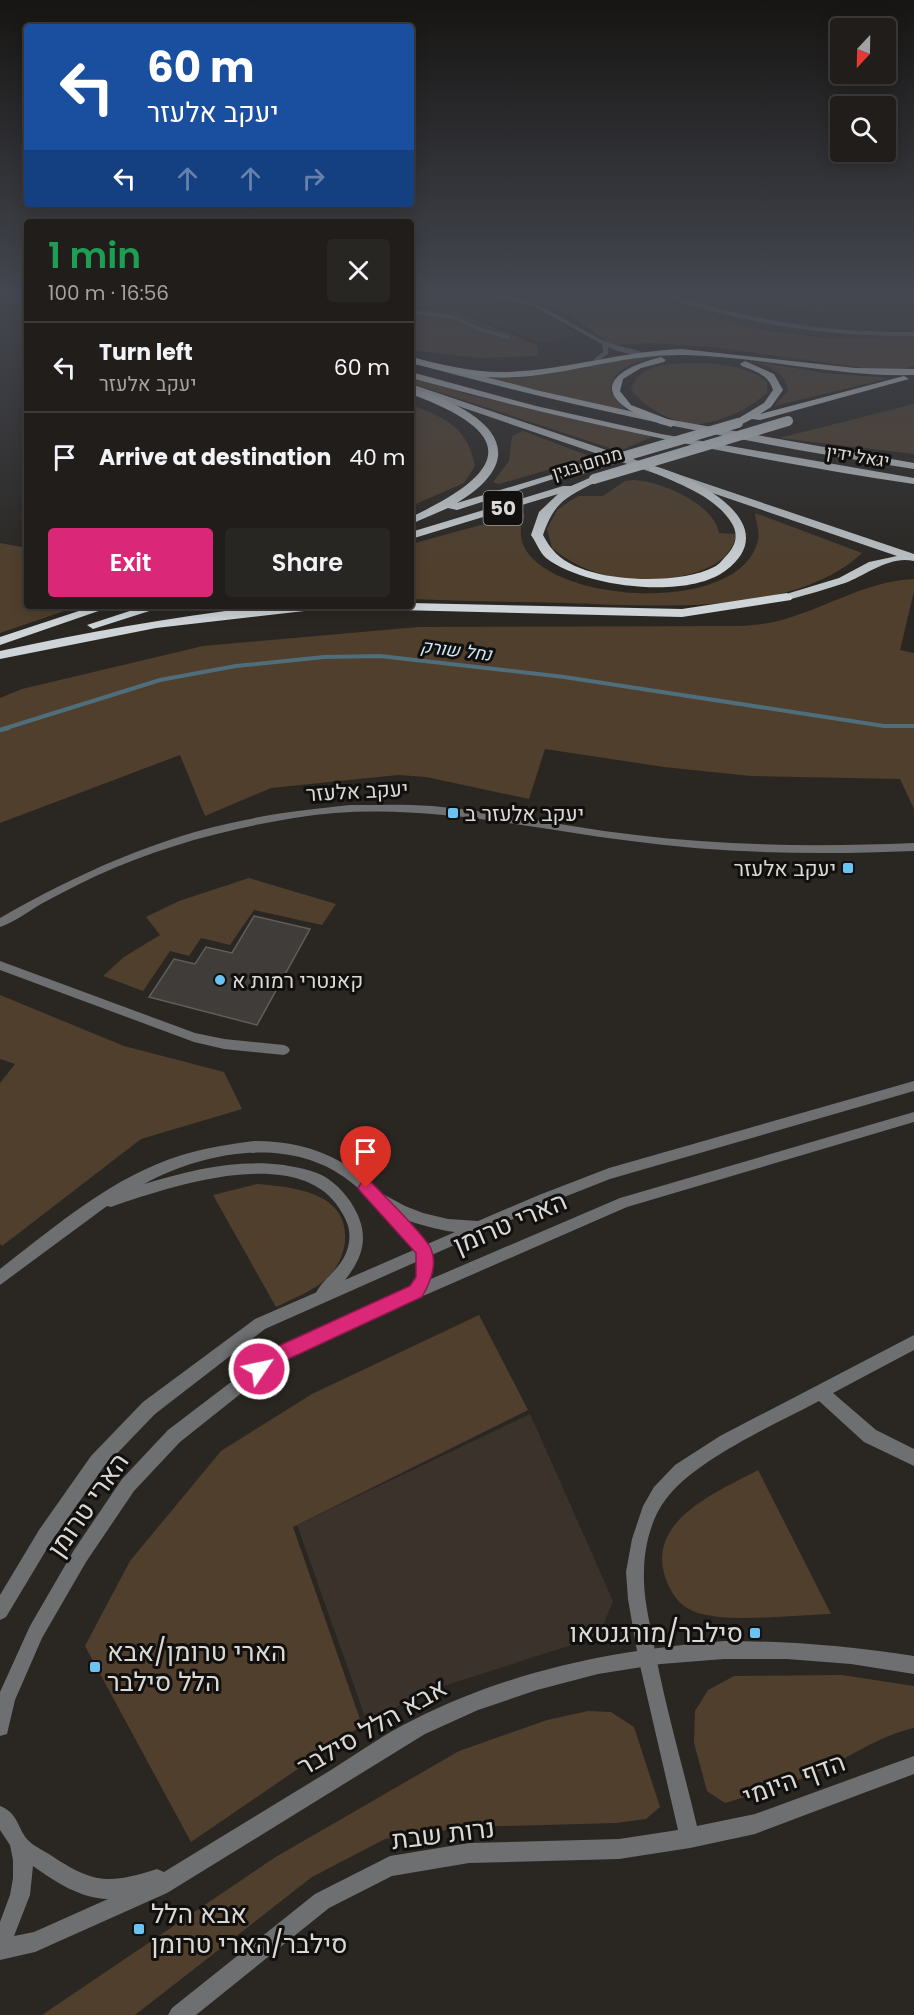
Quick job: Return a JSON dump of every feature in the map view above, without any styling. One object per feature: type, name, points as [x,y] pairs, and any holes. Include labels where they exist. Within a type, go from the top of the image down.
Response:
[{"type":"highway","name":"יגאל ידין","points":[[461,388],[573,417],[659,436],[914,481]]},
{"type":"highway","name":"יגאל ידין","points":[[491,388],[675,431],[914,472]]},
{"type":"highway","points":[[516,388],[671,424],[914,465]]},
{"type":"highway","points":[[616,388],[615,391],[628,407],[671,424]]},
{"type":"highway","points":[[758,415],[775,397],[776,388]]},
{"type":"highway","name":"מנחם בגין","points":[[414,520],[758,415],[869,388]]},
{"type":"highway","name":"מנחם בגין","points":[[414,535],[788,421],[914,388]]},
{"type":"highway","points":[[414,390],[913,558]]},
{"type":"highway","points":[[414,390],[469,416],[491,439],[494,452],[490,467],[481,481],[464,495],[414,520]]},
{"type":"highway","points":[[594,479],[551,505],[540,520],[538,531],[545,548],[567,566],[601,579],[647,585],[701,576],[733,557],[742,542],[743,533],[733,514],[695,489],[654,470]]},
{"type":"highway","points":[[414,606],[682,613],[787,597],[843,580],[873,564],[913,558]]},
{"type":"highway","points":[[0,641],[98,609]]},
{"type":"highway","points":[[0,655],[149,609]]},
{"type":"highway","points":[[0,655],[174,620],[270,609]]},
{"type":"street","name":"יעקב אלעזר","points":[[0,923],[42,897],[117,862],[190,837],[262,820],[332,811],[401,808],[467,812],[633,838],[727,848],[824,851],[914,847]]},
{"type":"street","points":[[0,965],[194,1037],[224,1044],[284,1050]]},
{"type":"street","name":"הארי טרומן","points":[[0,1611],[45,1536],[97,1462],[149,1408],[260,1324],[424,1251],[609,1174],[914,1086]]},
{"type":"street","name":"הארי טרומן","points":[[0,1727],[6,1700],[36,1632],[80,1556],[128,1485],[174,1436],[278,1355],[416,1292],[625,1202],[914,1117]]},
{"type":"street","points":[[0,1278],[114,1192],[166,1166],[212,1152],[247,1148],[300,1150],[347,1172],[398,1212],[443,1226],[480,1227]]},
{"type":"street","points":[[90,1209],[151,1186],[207,1172],[262,1169],[288,1171],[309,1178],[329,1188],[340,1198],[350,1211],[356,1236],[355,1249],[343,1273],[320,1297]]},
{"type":"street","points":[[376,1197],[424,1251],[424,1279],[416,1292]]},
{"type":"street","points":[[690,1838],[647,1657],[635,1572],[640,1539],[649,1512],[660,1493],[681,1471],[726,1442],[914,1342]]},
{"type":"street","points":[[820,1393],[870,1436],[914,1458]]},
{"type":"street","name":"אבא הלל סילבר","points":[[0,1950],[35,1942],[160,1886],[418,1726],[463,1705],[554,1674],[612,1661],[733,1649],[783,1649],[853,1655],[914,1665]]},
{"type":"street","name":"הדף היומי","points":[[690,1838],[755,1824],[914,1765]]},
{"type":"street","points":[[0,1816],[10,1826],[20,1846],[23,1871],[20,1898],[0,1942]]},
{"type":"street","name":"נרות שבת","points":[[178,2015],[322,1901],[390,1866],[469,1853],[620,1849],[690,1838]]},
{"type":"street","name":"אבא הלל סילבר","points":[[20,1846],[85,1887],[103,1891],[132,1888],[192,1866]]},
{"type":"shaded area","points":[[426,388],[447,388],[652,437],[619,451]]},
{"type":"shaded area","points":[[529,388],[612,388],[611,393],[626,410]]},
{"type":"shaded area","points":[[767,388],[767,393],[744,409],[727,417],[691,424],[671,419],[652,409],[631,389]]},
{"type":"shaded area","points":[[787,388],[848,388],[774,406],[788,391]]},
{"type":"shaded area","points":[[914,404],[914,454],[779,438]]},
{"type":"shaded area","points":[[414,406],[445,420],[467,442],[475,466],[464,483],[414,505]]},
{"type":"shaded area","points":[[523,431],[592,457],[499,484],[493,482],[509,461],[512,436]]},
{"type":"shaded area","points":[[634,480],[672,490],[697,504],[715,522],[719,533],[736,534],[730,550],[719,562],[703,570],[684,576],[643,579],[609,576],[594,571],[572,562],[552,548],[547,529],[557,510],[579,496],[603,496],[625,481]]},
{"type":"shaded area","points":[[755,513],[862,553],[833,574],[799,588],[762,598],[722,603],[640,605],[414,599],[414,543],[521,514],[525,515],[523,544],[542,566],[576,583],[619,592],[665,593],[708,585],[741,568],[758,540]]},
{"type":"shaded area","points":[[0,543],[24,547],[24,609],[70,609],[0,633]]},
{"type":"shaded area","points":[[914,579],[914,591],[900,650],[914,653],[914,809],[900,779],[751,776],[664,767],[545,749],[529,799],[426,777],[398,775],[271,788],[205,816],[180,755],[0,823],[0,698],[22,689],[203,646],[418,627],[742,626],[762,624],[792,617],[878,585]]},
{"type":"shaded area","points":[[249,878],[336,904],[322,925],[254,910],[230,945],[201,938],[189,956],[170,951],[143,991],[103,976],[124,957],[160,935],[146,917],[179,901]]},
{"type":"shaded area","points":[[0,995],[124,1046],[224,1072],[242,1109],[141,1139],[2,1246],[0,1244],[0,1083],[15,1064],[0,1059]]},
{"type":"shaded area","points":[[257,1184],[286,1187],[316,1195],[338,1212],[344,1225],[344,1250],[331,1274],[312,1289],[276,1307],[213,1195]]},
{"type":"shaded area","points":[[479,1315],[528,1410],[293,1527],[362,1725],[191,1842],[85,1646],[130,1561],[221,1451],[312,1394]]},
{"type":"shaded area","points":[[530,1414],[613,1601],[604,1623],[593,1638],[428,1691],[367,1722],[297,1525]]},
{"type":"shaded area","points":[[758,1470],[831,1614],[763,1618],[712,1616],[687,1608],[675,1597],[669,1587],[662,1561],[665,1542],[674,1526],[688,1511],[705,1499]]},
{"type":"shaded area","points":[[842,1675],[914,1686],[914,1728],[888,1736],[813,1774],[758,1793],[725,1803],[707,1791],[694,1743],[695,1711],[708,1690],[734,1676]]},
{"type":"shaded area","points":[[588,1711],[611,1712],[634,1727],[660,1807],[646,1819],[616,1823],[467,1827],[385,1839],[312,1877],[135,2015],[42,2015],[274,1858],[459,1751],[547,1720]]},
{"type":"building","name":"קאנטרי רמות א","points":[[254,916],[310,929],[257,1025],[149,997],[174,959],[195,964],[206,947],[232,953]]},
{"type":"waterway","name":"נחל שורק","points":[[3,729],[160,680],[236,666],[324,657],[380,656],[564,677],[884,726],[914,726]]},
{"type":"waterway","name":"נחל שורק","points":[[0,730],[8,728]]},
{"type":"place","name":"יעקב אלעזר ב","points":[[453,813]]},
{"type":"place","name":"יעקב אלעזר","points":[[848,868]]},
{"type":"place","name":"קאנטרי רמות א","points":[[220,980]]},
{"type":"place","name":"סילבר/מורגנטאו","points":[[755,1633]]},
{"type":"place","name":"הארי טרומן/אבא הלל סילבר","points":[[95,1667]]},
{"type":"place","name":"אבא הלל סילבר/הארי טרומן","points":[[139,1929]]},
{"type":"route","points":[[259,1369],[278,1355],[416,1292],[424,1279],[426,1265],[424,1251],[366,1188]]}]
